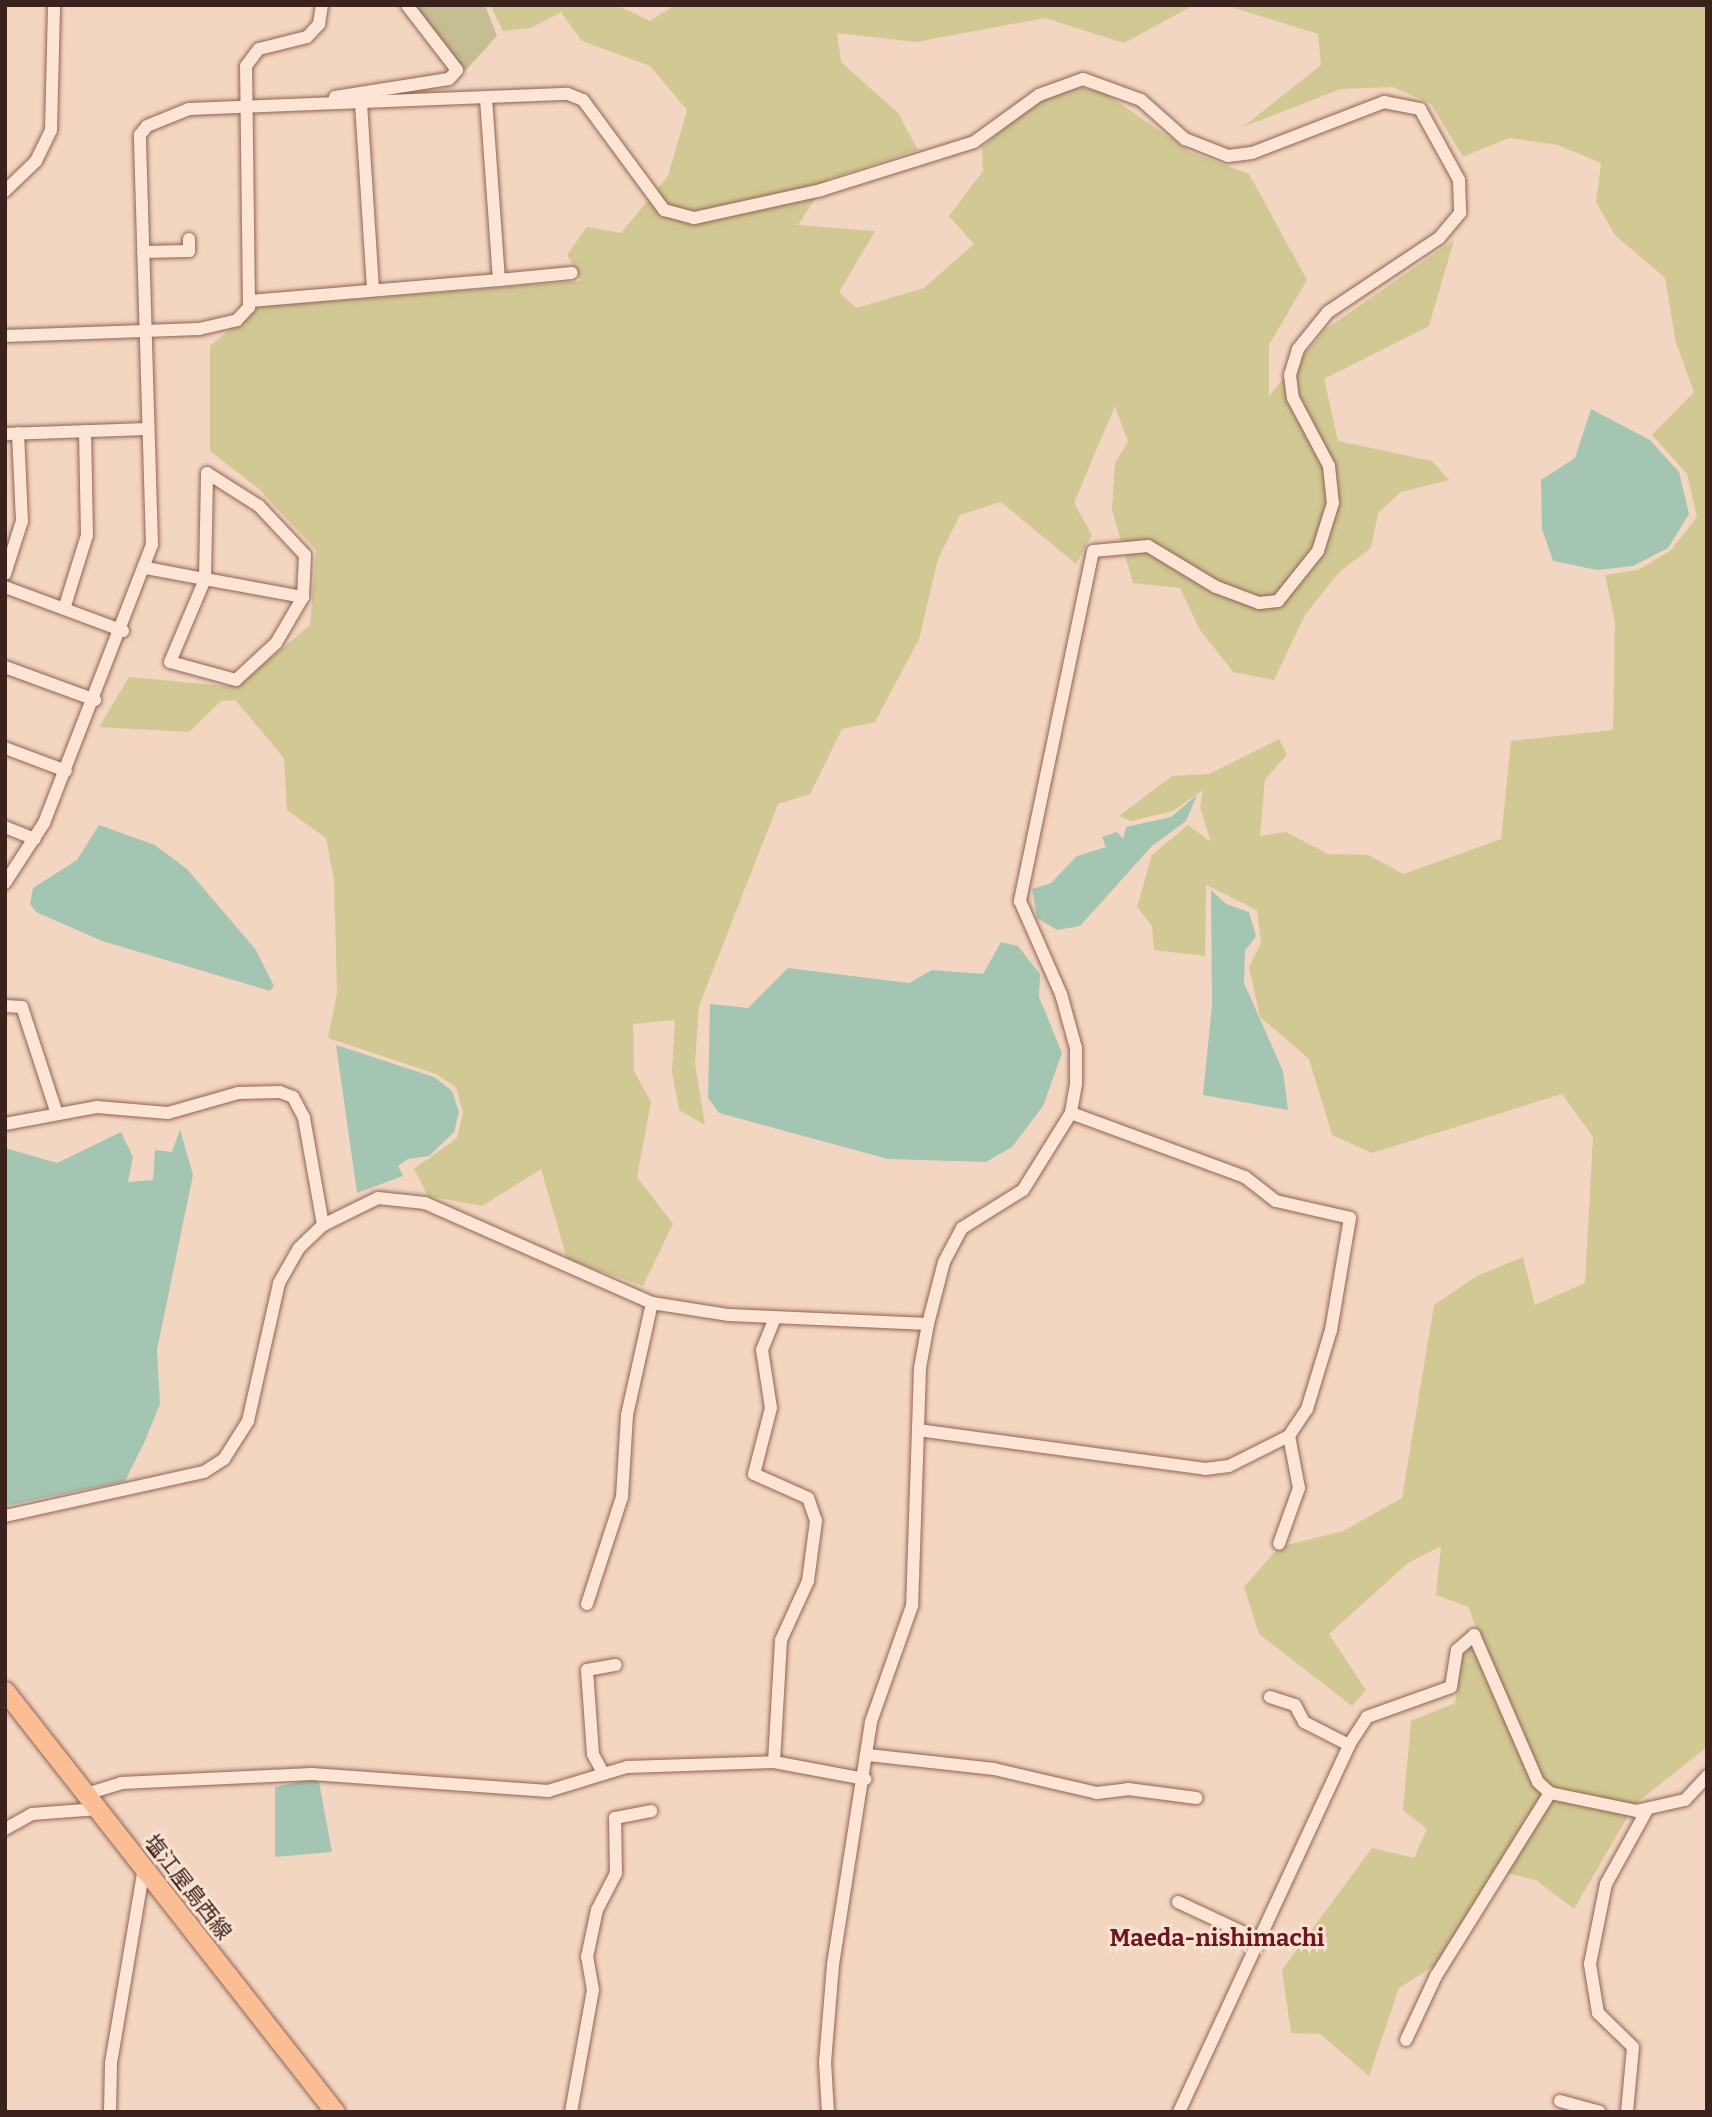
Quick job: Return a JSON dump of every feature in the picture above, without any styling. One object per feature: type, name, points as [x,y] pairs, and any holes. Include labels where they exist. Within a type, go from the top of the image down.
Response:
[{"type":"main road","name":"塩江屋島西線","points":[[5,1691],[335,2112]]},
{"type":"street","points":[[5,191],[36,161],[51,130],[54,5]]},
{"type":"street","points":[[5,336],[145,328],[199,329],[237,320],[250,301],[246,66],[259,49],[307,37],[319,23],[322,5]]},
{"type":"street","points":[[278,106],[449,79],[457,70],[407,5]]},
{"type":"street","points":[[5,883],[35,839],[66,771],[123,631],[152,545],[140,135],[189,109],[575,95],[664,210],[694,218],[821,190],[974,142],[1039,95],[1083,79],[1141,100],[1185,139],[1227,156],[1252,153],[1384,102],[1420,109],[1459,180],[1460,213],[1438,238],[1328,312],[1298,349],[1290,375],[1293,398],[1329,466],[1333,503],[1318,551],[1278,601],[1259,603],[1216,587],[1148,546],[1093,551],[1020,901],[1052,964],[1076,1048],[1071,1112],[1023,1190],[962,1228],[944,1262],[928,1324],[918,1430],[912,1606],[871,1722],[865,1779],[833,1965],[828,2112]]},
{"type":"street","points":[[486,98],[499,280]]},
{"type":"street","points":[[360,103],[373,288]]},
{"type":"street","points":[[143,252],[189,251],[189,239]]},
{"type":"street","points":[[250,301],[373,288],[572,273]]},
{"type":"street","points":[[5,573],[22,521],[12,433],[148,429]]},
{"type":"street","points":[[64,609],[87,536],[85,431]]},
{"type":"street","points":[[207,473],[259,506],[305,555],[303,597],[276,643],[236,680],[170,662],[205,579],[207,473]]},
{"type":"street","points":[[146,568],[303,597]]},
{"type":"street","points":[[5,587],[123,631]]},
{"type":"street","points":[[5,667],[95,700]]},
{"type":"street","points":[[5,748],[66,771]]},
{"type":"street","points":[[5,828],[35,839]]},
{"type":"street","points":[[5,1006],[22,1007],[56,1111]]},
{"type":"street","points":[[5,1124],[56,1111],[97,1107],[153,1114],[260,1090],[293,1097],[304,1118],[323,1225]]},
{"type":"street","points":[[918,1430],[1205,1469],[1228,1466],[1289,1436],[1307,1409],[1331,1330],[1350,1218],[1276,1200],[1245,1177],[1071,1112]]},
{"type":"street","points":[[5,1516],[204,1472],[223,1459],[248,1422],[279,1283],[299,1248],[323,1225],[357,1205],[402,1197],[652,1303],[775,1317],[928,1324]]},
{"type":"street","points":[[587,1604],[622,1497],[627,1415],[652,1303]]},
{"type":"street","points":[[774,1762],[781,1640],[808,1581],[816,1521],[808,1498],[754,1474],[771,1408],[762,1350],[775,1317]]},
{"type":"street","points":[[1279,1544],[1298,1488],[1289,1436]]},
{"type":"street","points":[[1179,2112],[1349,1745],[1367,1717],[1451,1687],[1458,1650],[1474,1634],[1538,1782],[1550,1793],[1603,1808],[1647,1810],[1685,1800],[1707,1776]]},
{"type":"street","points":[[603,1773],[593,1754],[587,1670],[616,1665]]},
{"type":"street","points":[[1269,1697],[1295,1705],[1304,1722],[1349,1745]]},
{"type":"street","points":[[867,1755],[994,1769],[1097,1793],[1128,1789],[1196,1798]]},
{"type":"street","points":[[5,1829],[32,1814],[92,1802],[121,1783],[312,1774],[548,1791],[603,1773],[774,1762],[865,1779]]},
{"type":"street","points":[[1406,2040],[1436,1976],[1550,1793]]},
{"type":"street","points":[[1627,2112],[1633,2047],[1598,2014],[1590,1964],[1606,1884],[1647,1810]]},
{"type":"street","points":[[571,2112],[593,1990],[587,1957],[597,1910],[616,1873],[615,1818],[651,1811]]},
{"type":"street","points":[[110,2112],[111,2063],[144,1867]]},
{"type":"street","points":[[1178,1902],[1257,1939]]},
{"type":"street","points":[[1560,2101],[1600,2112]]},
{"type":"shaded area","points":[[412,5],[485,5],[497,36],[465,71]]},
{"type":"shaded area","points":[[490,5],[617,5],[650,21],[675,5],[1194,5],[1124,43],[1045,18],[916,42],[837,33],[841,62],[898,113],[918,150],[828,179],[798,225],[875,231],[839,292],[856,308],[924,288],[974,244],[949,216],[983,171],[982,147],[1043,95],[1074,86],[1105,93],[1190,152],[1249,174],[1307,280],[1269,345],[1269,396],[1326,329],[1454,240],[1429,326],[1324,379],[1338,441],[1432,461],[1449,480],[1401,492],[1378,513],[1371,548],[1340,571],[1305,615],[1274,680],[1233,672],[1200,630],[1180,588],[1133,583],[1112,510],[1115,463],[1128,442],[1115,406],[1074,503],[1092,535],[1076,564],[1001,502],[960,515],[938,559],[919,639],[875,722],[842,729],[810,794],[778,804],[699,1006],[695,1063],[705,1125],[679,1110],[672,1072],[675,1020],[633,1024],[634,1071],[651,1102],[637,1177],[673,1224],[643,1286],[567,1259],[541,1169],[482,1206],[428,1196],[414,1169],[457,1138],[463,1113],[456,1087],[436,1074],[328,1038],[337,993],[334,880],[326,838],[287,810],[284,758],[235,700],[221,701],[189,732],[99,727],[129,677],[237,687],[310,625],[316,550],[258,488],[210,451],[210,346],[256,307],[581,281],[567,255],[587,227],[621,233],[668,176],[687,110],[650,66],[582,41],[561,12],[531,28],[503,31]]},
{"type":"shaded area","points":[[1225,5],[1707,5],[1707,1747],[1635,1804],[1574,1909],[1536,1880],[1494,1870],[1437,1964],[1399,1988],[1369,2076],[1320,2034],[1291,2033],[1282,1970],[1372,1848],[1414,1858],[1427,1829],[1403,1810],[1411,1721],[1455,1703],[1462,1657],[1476,1629],[1469,1607],[1436,1595],[1441,1546],[1408,1563],[1329,1634],[1366,1690],[1352,1706],[1259,1634],[1244,1587],[1279,1547],[1343,1531],[1402,1498],[1434,1305],[1477,1276],[1523,1257],[1535,1305],[1585,1283],[1593,1137],[1562,1094],[1372,1153],[1332,1135],[1309,1059],[1260,1017],[1249,967],[1261,943],[1257,910],[1206,885],[1205,956],[1154,950],[1152,926],[1137,907],[1152,855],[1188,825],[1211,842],[1200,807],[1203,790],[1173,811],[1131,821],[1119,816],[1172,776],[1209,774],[1279,739],[1287,755],[1265,779],[1260,836],[1286,832],[1328,854],[1368,855],[1404,874],[1501,839],[1511,741],[1613,730],[1615,622],[1605,575],[1638,570],[1671,550],[1697,517],[1687,474],[1652,435],[1694,392],[1676,343],[1665,278],[1615,235],[1596,202],[1601,163],[1558,145],[1509,138],[1463,157],[1431,104],[1393,87],[1341,89],[1243,127],[1321,65],[1318,34]]},
{"type":"shaded area","points":[[1591,409],[1650,440],[1679,472],[1689,514],[1668,548],[1633,566],[1597,570],[1553,561],[1542,529],[1541,480],[1575,458]]},
{"type":"shaded area","points":[[1197,795],[1186,821],[1152,846],[1080,926],[1057,930],[1037,918],[1032,889],[1051,883],[1077,856],[1106,847],[1102,837],[1117,832],[1123,839],[1126,827],[1171,817]]},
{"type":"shaded area","points":[[99,825],[155,845],[187,869],[256,950],[274,986],[270,991],[102,941],[36,912],[30,904],[33,888],[77,860]]},
{"type":"shaded area","points":[[1211,890],[1226,904],[1249,912],[1256,936],[1245,951],[1244,983],[1283,1071],[1288,1110],[1203,1095],[1212,1005]]},
{"type":"shaded area","points":[[1001,942],[1018,946],[1040,974],[1039,997],[1062,1053],[1043,1106],[1012,1147],[986,1162],[888,1159],[719,1113],[708,1098],[710,1004],[748,1008],[788,968],[909,983],[932,970],[983,974]]},
{"type":"shaded area","points":[[336,1045],[434,1077],[452,1091],[459,1112],[454,1132],[429,1156],[408,1159],[398,1166],[403,1176],[357,1193]]},
{"type":"shaded area","points":[[180,1129],[193,1175],[157,1350],[160,1404],[145,1441],[125,1481],[5,1506],[5,1148],[57,1163],[121,1132],[133,1157],[128,1182],[153,1180],[155,1150],[172,1152]]},
{"type":"shaded area","points":[[313,1779],[319,1782],[332,1852],[275,1857],[275,1787]]},
{"type":"district","name":"Maeda-nishimachi","points":[[1217,1939]]}]
